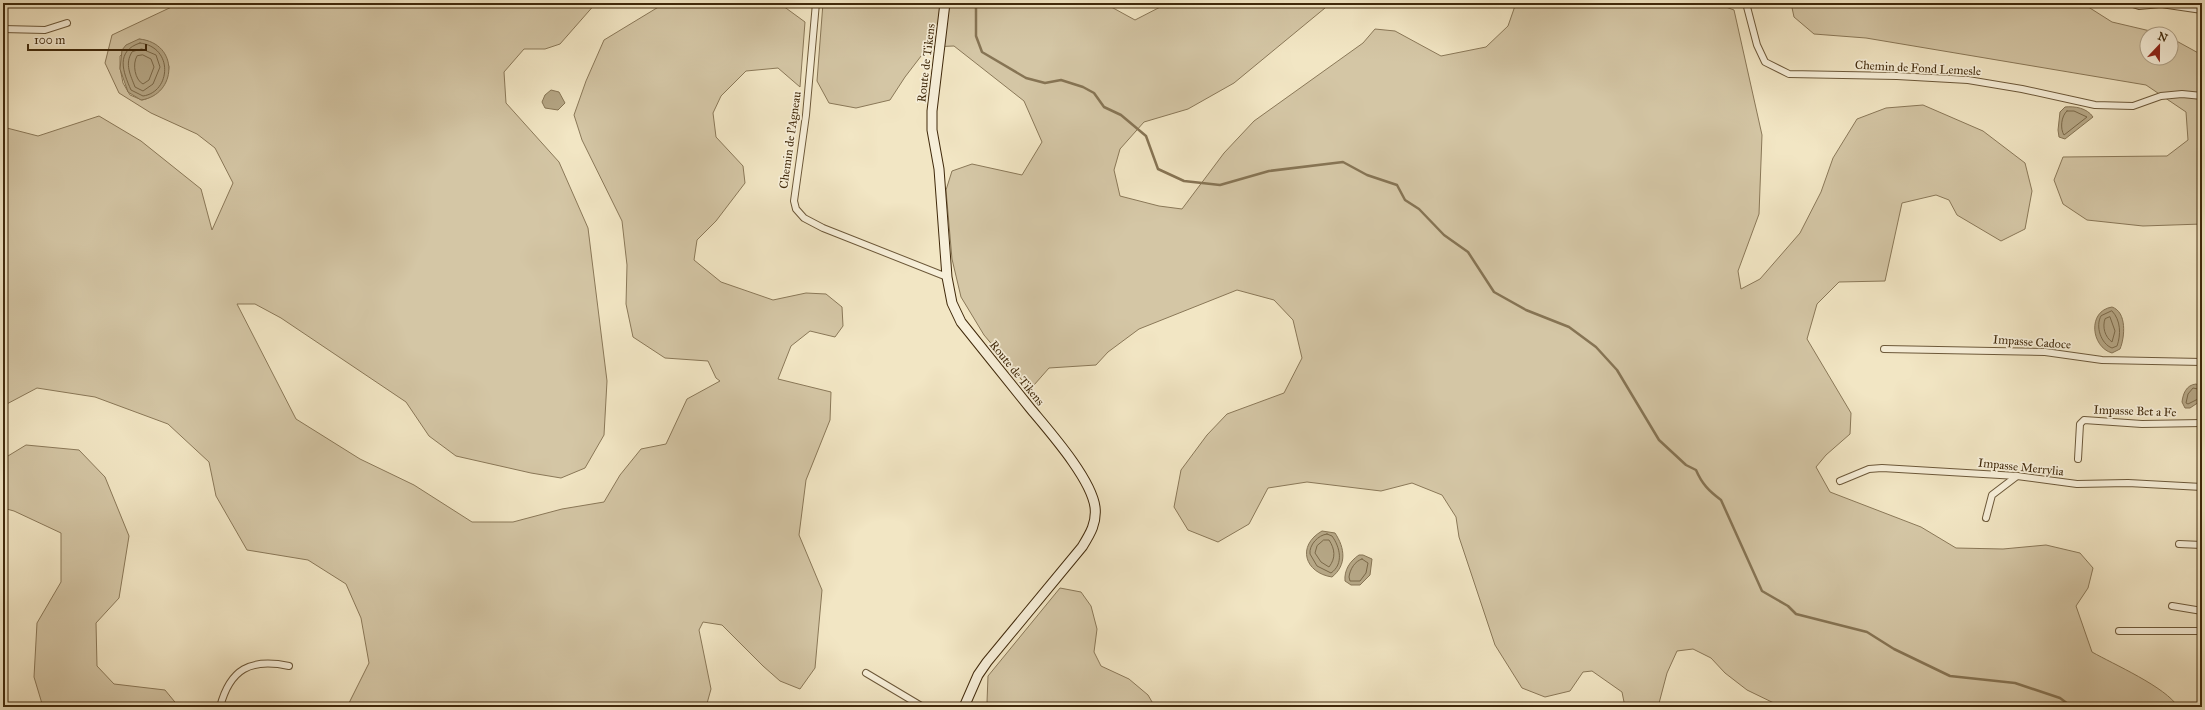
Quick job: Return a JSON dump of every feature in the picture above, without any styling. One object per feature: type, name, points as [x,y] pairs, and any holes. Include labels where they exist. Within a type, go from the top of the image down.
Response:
[{"type":"street","name":"Chemin de l’Agneau","points":[[816,3],[806,115],[794,190],[796,209],[804,218],[823,228],[947,277]]},
{"type":"street","name":"Route de Tikens","points":[[945,3],[932,111],[932,130],[939,169],[947,277],[952,303],[961,322],[1062,448],[1087,486],[1095,511],[1094,526],[1090,534],[987,662],[978,675],[964,707]]},
{"type":"street","name":"Chemin de Fond Lemesle","points":[[1746,3],[1757,45],[1765,62],[1789,74],[1897,76],[1968,80],[2022,89],[2095,105],[2133,106],[2161,96],[2182,94],[2202,96]]},
{"type":"street","points":[[2130,3],[2139,6],[2161,4],[2202,10]]},
{"type":"street","points":[[3,29],[45,30],[67,23]]},
{"type":"street","name":"Impasse Cadoce","points":[[1884,349],[2045,352],[2102,360],[2202,362]]},
{"type":"street","name":"Impasse Bet a Fe","points":[[2078,459],[2080,424],[2084,420],[2142,424],[2202,423]]},
{"type":"street","name":"Impasse Merrylia","points":[[1840,481],[1869,469],[1882,468],[2017,476],[2077,484],[2128,483],[2202,487]]},
{"type":"street","points":[[1986,518],[1992,495],[2017,476]]},
{"type":"street","points":[[2179,544],[2202,545]]},
{"type":"street","points":[[2172,606],[2202,611]]},
{"type":"street","points":[[2119,631],[2202,631]]},
{"type":"street","points":[[220,707],[230,682],[238,671],[260,663],[274,663],[289,666]]},
{"type":"street","points":[[866,673],[923,707]]},
{"type":"shaded area","points":[[180,3],[596,3],[560,44],[545,49],[524,49],[504,72],[506,103],[559,162],[588,228],[607,381],[604,435],[585,468],[561,478],[531,473],[456,456],[429,436],[406,402],[281,318],[255,304],[237,304],[296,419],[360,459],[414,485],[472,522],[513,522],[562,509],[604,502],[620,475],[641,449],[666,444],[687,399],[720,381],[716,378],[708,361],[665,358],[633,337],[626,304],[627,265],[622,221],[582,140],[574,115],[586,81],[604,40],[665,3],[779,3],[805,22],[800,87],[778,68],[746,71],[721,96],[713,113],[716,137],[743,166],[745,183],[716,221],[697,240],[694,260],[721,282],[773,300],[806,293],[826,294],[842,307],[843,326],[835,337],[810,331],[791,346],[778,379],[831,392],[830,420],[806,480],[799,535],[822,590],[815,668],[800,689],[780,681],[722,625],[703,622],[699,630],[711,689],[706,707],[347,707],[369,663],[361,618],[346,584],[308,560],[247,550],[216,496],[209,462],[168,424],[95,397],[37,388],[3,406],[3,127],[38,136],[99,116],[141,141],[201,189],[212,230],[233,183],[215,148],[197,134],[151,113],[119,93],[105,63],[112,35]],"holes":[[[139,39],[148,41],[169,66],[167,77],[164,82],[152,96],[142,100],[130,95],[123,83],[120,68],[120,56]]]},
{"type":"shaded area","points":[[823,3],[1104,3],[1135,20],[1168,3],[1328,3],[1325,8],[1234,83],[1188,109],[1144,122],[1120,149],[1114,170],[1120,196],[1159,206],[1182,209],[1224,153],[1254,121],[1363,43],[1375,29],[1395,31],[1441,56],[1486,47],[1508,26],[1516,3],[1715,3],[1734,10],[1762,135],[1759,214],[1738,271],[1741,289],[1760,279],[1800,233],[1821,192],[1833,158],[1857,119],[1886,108],[1923,105],[1983,131],[2025,163],[2032,191],[2025,229],[2001,241],[1957,215],[1949,200],[1936,195],[1902,203],[1885,281],[1839,282],[1817,304],[1807,339],[1851,413],[1850,434],[1826,455],[1816,467],[1830,492],[1921,527],[1956,548],[2003,549],[2046,545],[2080,553],[2093,568],[2088,588],[2076,606],[2092,652],[2151,684],[2172,699],[2178,707],[1782,707],[1747,690],[1725,673],[1711,658],[1693,649],[1677,651],[1667,673],[1658,707],[1625,707],[1622,692],[1592,671],[1583,672],[1570,691],[1545,697],[1522,688],[1495,645],[1459,537],[1456,517],[1442,495],[1412,483],[1381,491],[1307,482],[1268,488],[1249,524],[1218,542],[1188,530],[1174,507],[1181,470],[1207,435],[1227,414],[1284,393],[1302,358],[1293,320],[1274,300],[1237,290],[1139,329],[1108,352],[1096,365],[1049,368],[1034,385],[1026,385],[984,335],[961,297],[952,259],[946,190],[952,171],[972,164],[1022,175],[1042,142],[1024,101],[954,46],[928,47],[905,77],[890,100],[856,108],[829,103],[817,81]]},
{"type":"shaded area","points":[[1791,3],[2082,3],[2112,22],[2139,28],[2139,66],[2179,66],[2179,42],[2202,55],[2202,224],[2143,226],[2087,220],[2063,204],[2054,180],[2063,157],[2167,156],[2188,140],[2186,112],[2146,85],[1866,38],[1814,34],[1794,17]]},
{"type":"shaded area","points":[[26,445],[79,450],[105,477],[129,536],[119,598],[96,623],[97,666],[114,684],[165,690],[179,707],[43,707],[34,677],[37,623],[61,582],[61,533],[14,511],[3,508],[3,459]]},
{"type":"shaded area","points":[[1060,588],[1081,592],[1091,606],[1097,629],[1094,652],[1101,666],[1129,679],[1148,695],[1155,707],[997,707],[987,702],[988,676]]},
{"type":"water","points":[[139,39],[152,43],[162,50],[167,59],[169,69],[167,80],[162,89],[153,96],[141,100],[128,92],[120,69],[122,50],[126,45]]},
{"type":"water","points":[[551,90],[559,92],[565,103],[558,110],[545,108],[542,102],[545,95]]},
{"type":"water","points":[[2065,107],[2080,108],[2088,112],[2093,117],[2065,139],[2059,137],[2058,130],[2060,112]]},
{"type":"water","points":[[2112,307],[2120,314],[2124,325],[2124,332],[2120,349],[2112,353],[2100,344],[2096,337],[2095,322],[2098,315],[2104,310]]},
{"type":"water","points":[[2196,384],[2202,387],[2202,400],[2190,408],[2185,408],[2182,402],[2184,393],[2187,388]]},
{"type":"water","points":[[1322,531],[1335,533],[1341,545],[1343,556],[1342,562],[1337,572],[1332,577],[1315,570],[1310,565],[1307,558],[1309,544],[1314,537]]},
{"type":"water","points":[[1359,555],[1372,559],[1370,575],[1360,585],[1351,585],[1345,581],[1346,573],[1350,563]]},
{"type":"waterway","points":[[976,3],[976,36],[982,52],[1026,78],[1045,83],[1061,80],[1083,87],[1094,93],[1104,107],[1121,115],[1146,136],[1158,169],[1184,181],[1220,185],[1269,171],[1343,162],[1367,175],[1397,185],[1405,200],[1419,209],[1444,235],[1468,252],[1494,292],[1526,310],[1569,327],[1596,347],[1617,370],[1659,440],[1686,465],[1696,470],[1706,487],[1721,500],[1762,591],[1788,606],[1796,614],[1867,632],[1894,649],[1950,676],[2015,683],[2060,698],[2072,707]]}]
